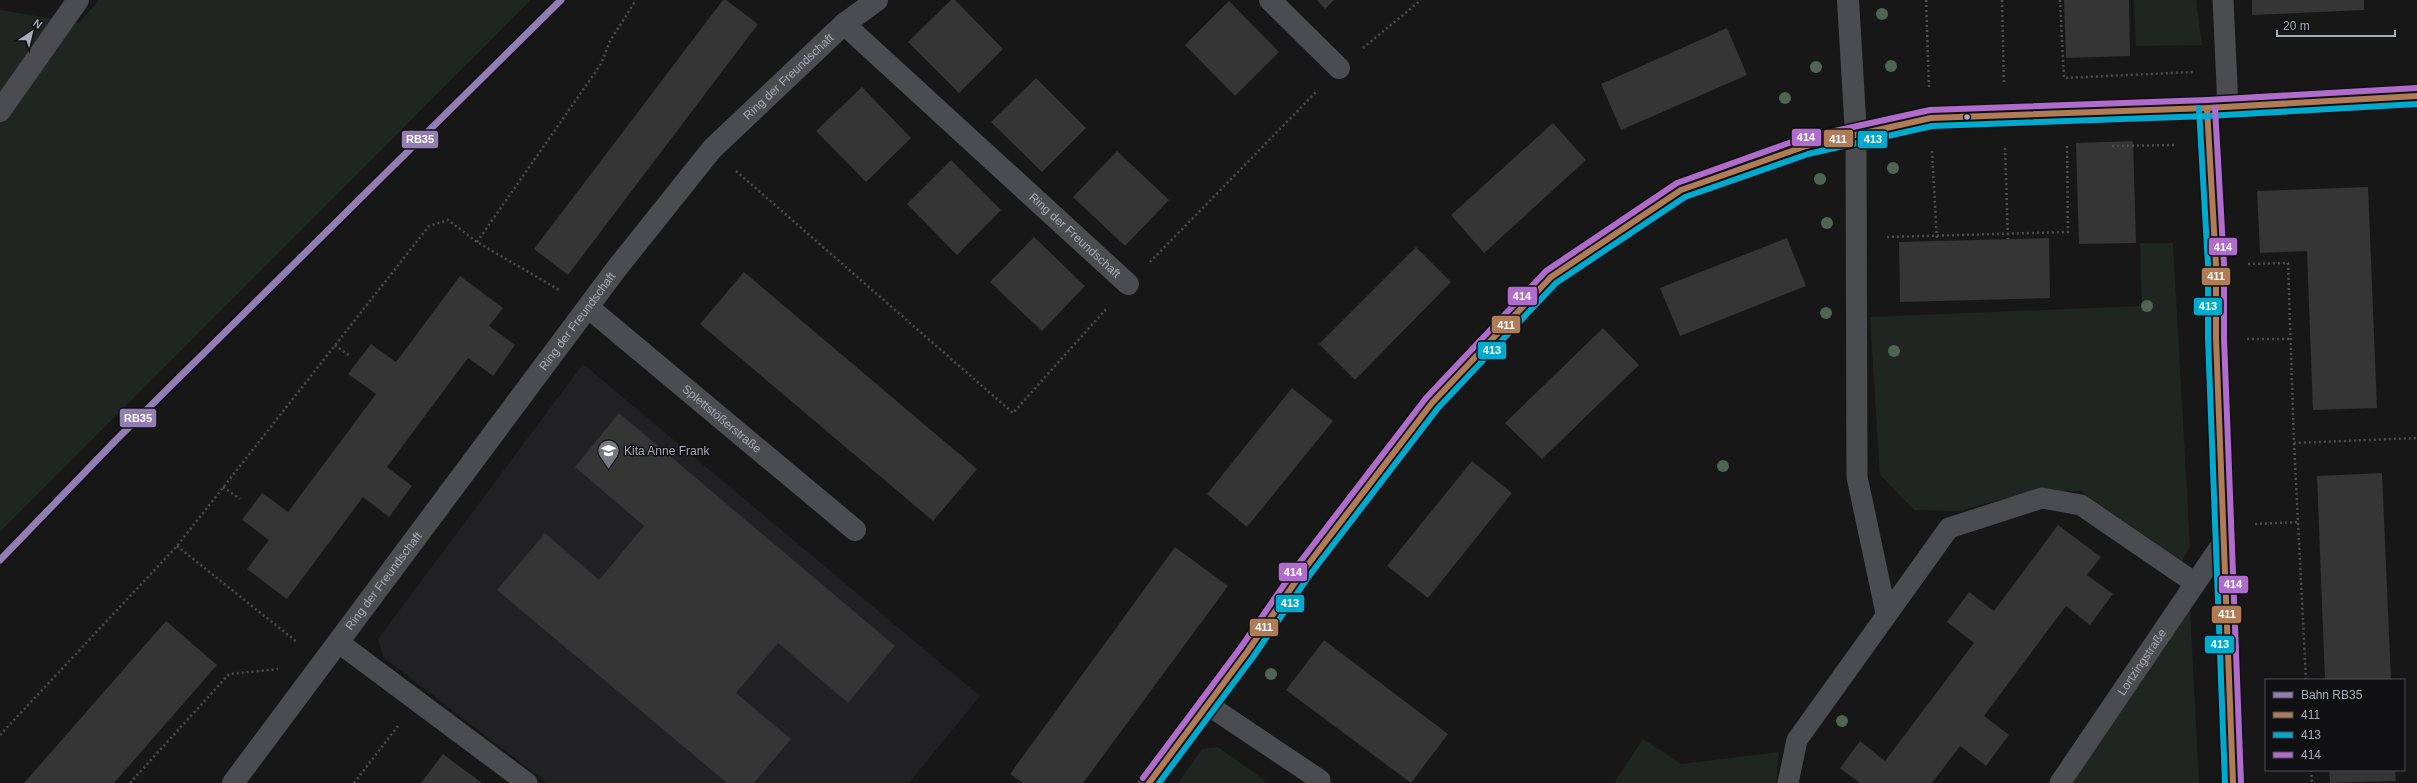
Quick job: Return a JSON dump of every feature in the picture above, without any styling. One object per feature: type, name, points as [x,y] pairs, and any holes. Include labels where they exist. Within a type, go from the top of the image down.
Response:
[{"type":"street","points":[[0,111],[78,0]]},
{"type":"street","name":"Ring der Freundschaft","points":[[233,783],[589,308],[617,268],[712,149],[844,24],[877,0]]},
{"type":"street","points":[[1270,0],[1339,68]]},
{"type":"street","points":[[1848,0],[1856,134]]},
{"type":"street","name":"Ring der Freundschaft","points":[[844,24],[1128,284]]},
{"type":"street","points":[[1149,783],[1208,705],[1303,571],[1432,403],[1551,277],[1681,190],[1806,146],[1931,118],[2004,117],[2417,96]]},
{"type":"street","points":[[2218,107],[2210,145],[2216,266],[2216,338],[2232,783]]},
{"type":"street","name":"Splettstößerstraße","points":[[589,308],[855,530]]},
{"type":"lane","points":[[2218,107],[2228,71],[2223,0]]},
{"type":"lane","points":[[1856,134],[1857,477],[1886,613]]},
{"type":"lane","points":[[1788,783],[1797,740],[1886,613],[1949,528],[2042,498],[2081,505],[2196,583]]},
{"type":"lane","name":"Lortzingstraße","points":[[2060,783],[2196,583],[2224,533]]},
{"type":"lane","name":"Ring der Freundschaft","points":[[338,642],[527,783]]},
{"type":"lane","points":[[1208,705],[1320,780],[1320,783]]},
{"type":"path","points":[[477,242],[601,64],[610,41],[636,0]]},
{"type":"path","points":[[1926,0],[1938,241]]},
{"type":"path","points":[[2002,0],[2008,239]]},
{"type":"path","points":[[2060,0],[2064,78],[2228,71]]},
{"type":"path","points":[[2106,146],[2210,145]]},
{"type":"path","points":[[1856,238],[2068,232],[2066,146],[2074,146]]},
{"type":"path","points":[[0,735],[177,546],[429,226],[448,220],[477,242],[589,308]]},
{"type":"path","points":[[2216,266],[2288,263],[2294,443],[2306,679]]},
{"type":"path","points":[[2216,338],[2291,339]]},
{"type":"path","points":[[335,345],[350,356]]},
{"type":"path","points":[[2294,443],[2417,438]]},
{"type":"path","points":[[223,488],[240,499]]},
{"type":"path","points":[[2224,533],[2299,522]]},
{"type":"path","points":[[177,546],[322,663]]},
{"type":"path","points":[[130,783],[229,674],[322,663]]},
{"type":"path","points":[[354,783],[417,702]]},
{"type":"path","points":[[2311,771],[2312,783]]},
{"type":"shaded area","points":[[99,0],[531,0],[0,532],[0,10],[79,23]]},
{"type":"shaded area","points":[[2134,0],[2196,0],[2202,45],[2136,46]]},
{"type":"shaded area","points":[[2140,243],[2173,243],[2190,547],[2182,561],[2080,491],[2023,494],[1958,511],[1914,510],[1880,475],[1870,317],[2142,306]]},
{"type":"shaded area","name":"Kita Anne Frank","points":[[583,364],[980,696],[909,783],[547,783],[383,657],[378,639]]},
{"type":"shaded area","points":[[2190,610],[2199,783],[2073,783]]},
{"type":"shaded area","points":[[1643,739],[1681,764],[1779,752],[1776,783],[1614,783]]},
{"type":"shaded area","points":[[1218,747],[1268,783],[1178,783],[1202,749]]},
{"type":"building","points":[[723,0],[726,0],[758,24],[568,275],[534,249]]},
{"type":"building","points":[[951,0],[955,0],[1003,49],[959,93],[908,42]]},
{"type":"building","points":[[1317,0],[1334,0],[1325,9]]},
{"type":"building","points":[[2064,0],[2129,0],[2130,56],[2066,58]]},
{"type":"building","points":[[2252,0],[2364,0],[2364,10],[2252,15]]},
{"type":"building","points":[[1229,1],[1279,52],[1235,96],[1185,45]]},
{"type":"building","points":[[1727,28],[1747,75],[1621,130],[1601,84]]},
{"type":"building","points":[[1036,78],[1086,128],[1042,172],[991,122]]},
{"type":"building","points":[[862,87],[911,138],[866,182],[816,131]]},
{"type":"building","points":[[1553,123],[1586,160],[1484,253],[1451,215]]},
{"type":"building","points":[[2133,141],[2136,243],[2079,244],[2076,143]]},
{"type":"building","points":[[1117,151],[1169,200],[1125,246],[1073,197]]},
{"type":"building","points":[[951,160],[1001,210],[957,255],[907,204]]},
{"type":"building","points":[[2368,187],[2377,408],[2313,410],[2307,251],[2260,253],[2257,191]]},
{"type":"building","points":[[1034,237],[1085,286],[1042,331],[990,282]]},
{"type":"building","points":[[1787,238],[1806,286],[1680,336],[1660,288]]},
{"type":"building","points":[[2049,238],[2050,298],[1900,302],[1899,242]]},
{"type":"building","points":[[1416,247],[1451,282],[1355,380],[1319,344]]},
{"type":"building","points":[[744,272],[977,469],[933,521],[700,324]]},
{"type":"building","points":[[460,276],[503,308],[489,326],[515,345],[493,376],[468,358],[387,467],[412,486],[389,517],[363,497],[287,599],[247,569],[269,540],[242,520],[262,493],[288,512],[376,394],[348,374],[371,344],[396,362]]},
{"type":"building","points":[[1603,328],[1639,365],[1542,459],[1505,423]]},
{"type":"building","points":[[1292,388],[1333,421],[1247,527],[1207,494]]},
{"type":"building","points":[[619,413],[895,646],[848,703],[778,643],[736,693],[791,739],[754,783],[727,783],[497,590],[545,533],[599,580],[644,526],[575,467]]},
{"type":"building","points":[[1472,461],[1512,493],[1428,598],[1387,566]]},
{"type":"building","points":[[2382,473],[2391,679],[2325,679],[2317,476]]},
{"type":"building","points":[[2058,525],[2101,557],[2087,575],[2113,594],[2090,625],[2066,606],[1984,716],[2009,735],[1986,766],[1960,746],[1932,783],[1860,783],[1840,768],[1860,741],[1885,761],[1974,643],[1947,622],[1969,592],[1994,611]]},
{"type":"building","points":[[1175,547],[1228,586],[1083,783],[1023,783],[1010,774]]},
{"type":"building","points":[[166,621],[217,665],[114,783],[24,783]]},
{"type":"building","points":[[1324,640],[1448,734],[1411,783],[1286,690]]},
{"type":"building","points":[[443,754],[482,783],[421,783]]},
{"type":"building","points":[[2329,771],[2395,771],[2396,781],[2330,783]]},
{"type":"rail line","name":"RB35","points":[[0,560],[116,440],[561,0]]},
{"type":"transit line","name":"414","points":[[1143,778],[1241,647],[1297,566],[1426,398],[1546,271],[1677,183],[1803,138],[1930,110],[2207,100],[2417,88]]},
{"type":"transit line","name":"411","points":[[1149,783],[1247,652],[1303,571],[1432,403],[1551,277],[1681,190],[1806,146],[1931,118],[2207,108],[2417,96]]},
{"type":"transit line","name":"413","points":[[1159,783],[1253,657],[1309,576],[1438,408],[1556,283],[1685,197],[1808,154],[1932,126],[2207,116],[2417,104]]},
{"type":"transit line","name":"413","points":[[2199,108],[2208,265],[2208,338],[2225,783]]},
{"type":"transit line","name":"411","points":[[2207,108],[2216,265],[2216,338],[2233,783]]},
{"type":"transit line","name":"414","points":[[2215,108],[2224,265],[2224,338],[2241,783]]},
{"type":"place","name":"Kita Anne Frank","points":[[608,470]]}]
